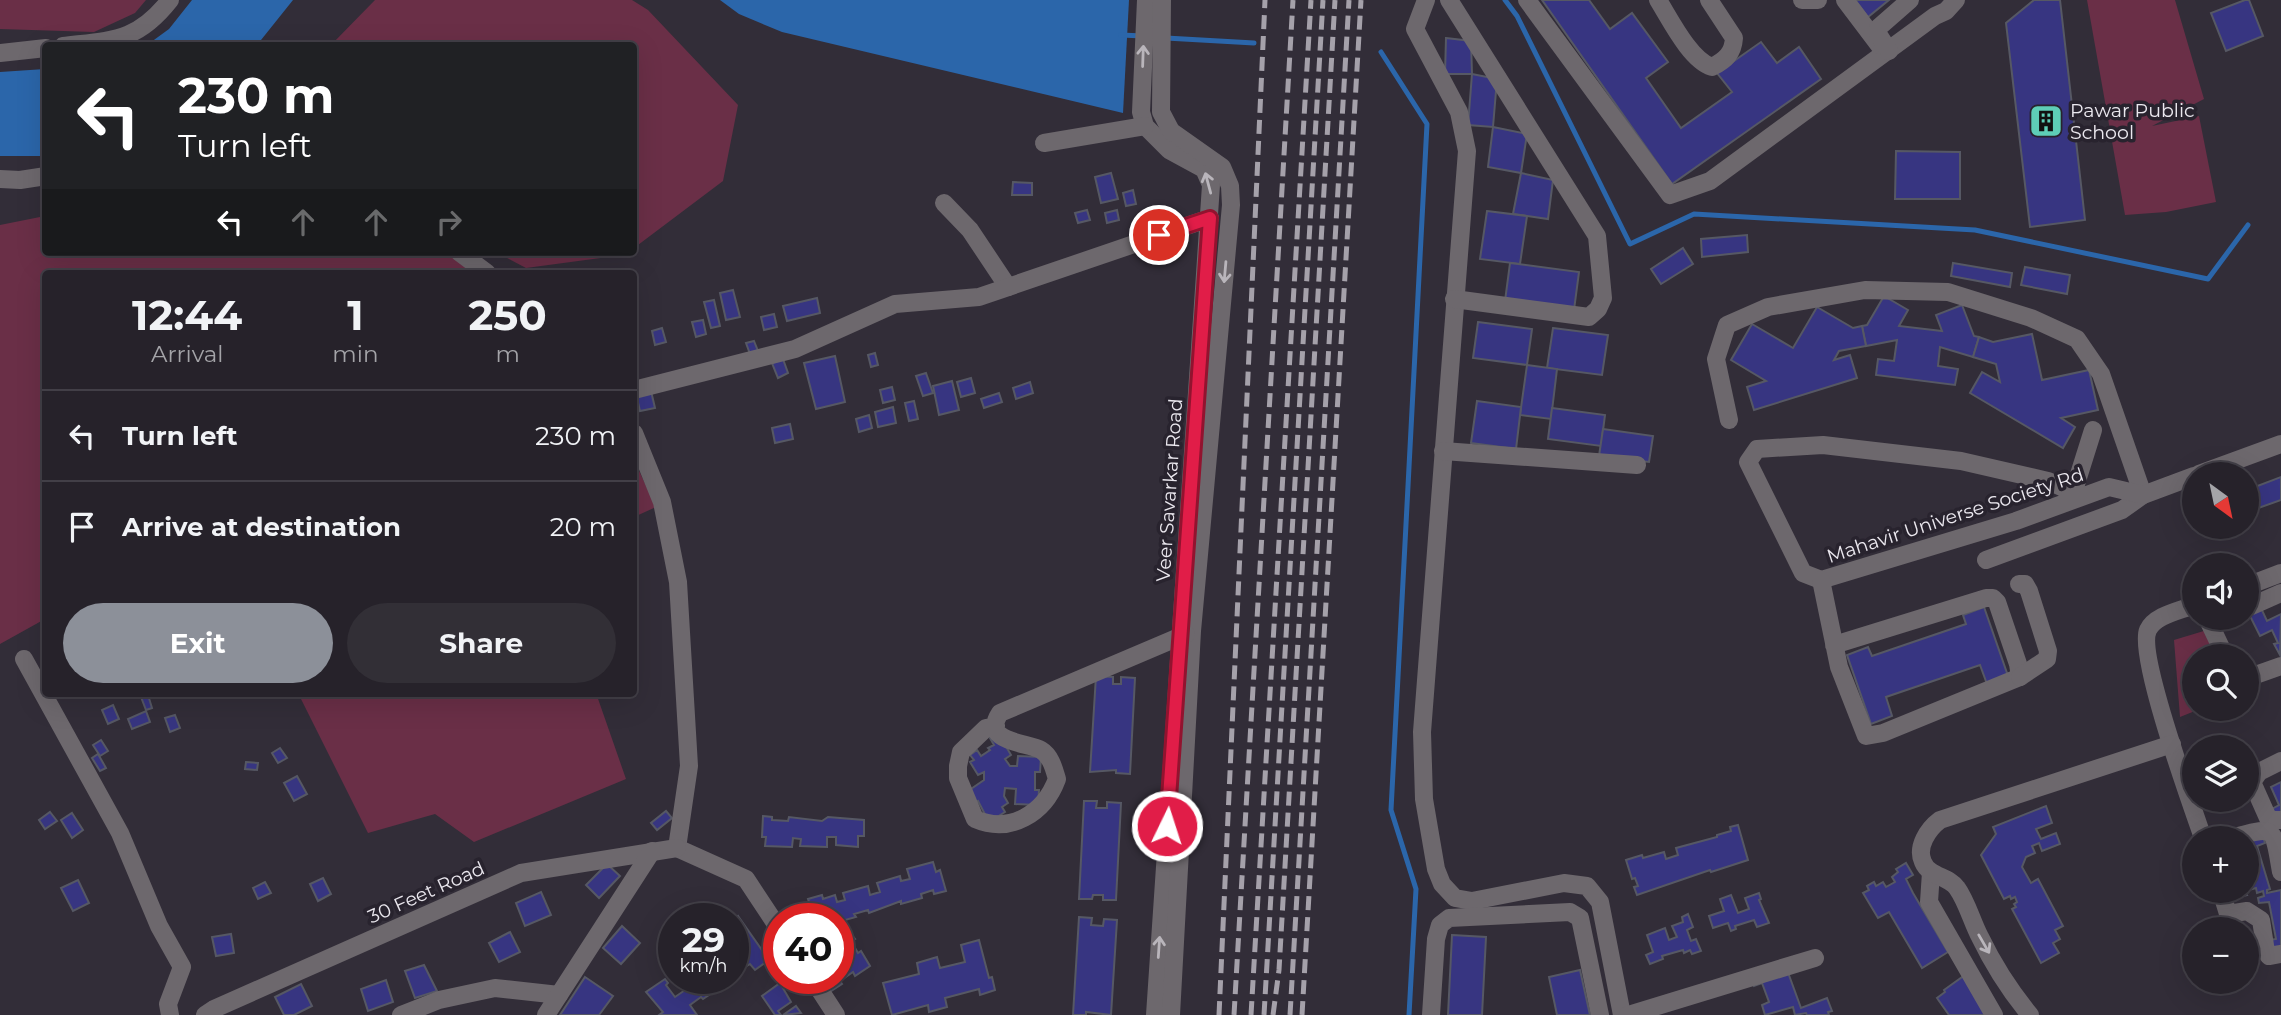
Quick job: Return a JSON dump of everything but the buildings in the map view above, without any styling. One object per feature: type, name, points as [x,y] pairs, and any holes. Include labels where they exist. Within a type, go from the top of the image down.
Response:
[{"type":"street","points":[[97,42],[122,39],[155,19],[170,0]]},
{"type":"street","points":[[1044,143],[1106,134],[1143,119],[1146,0]]},
{"type":"street","name":"Veer Savarkar Road","points":[[1155,1015],[1186,634],[1231,205],[1230,186],[1222,167],[1171,131],[1161,113],[1161,0]]},
{"type":"street","points":[[1426,0],[1415,29],[1459,112],[1467,151],[1422,732],[1424,799],[1436,869],[1442,884],[1455,898],[1472,901],[1564,883],[1587,886],[1600,902],[1625,1015],[1815,958]]},
{"type":"street","points":[[1449,0],[1597,236],[1603,298],[1598,309],[1589,317],[1454,299]]},
{"type":"street","points":[[1527,0],[1670,195],[1710,181],[1946,10],[1956,0]]},
{"type":"street","points":[[1658,0],[1692,52],[1702,64],[1712,67],[1721,63],[1731,53],[1734,38],[1709,0]]},
{"type":"street","points":[[1802,0],[1818,0]]},
{"type":"street","points":[[1845,0],[1887,52]]},
{"type":"street","points":[[1887,52],[1878,34],[1878,28],[1909,0]]},
{"type":"street","points":[[0,53],[42,48]]},
{"type":"street","name":"Veer Savarkar Road","points":[[1143,119],[1169,150],[1204,169],[1211,186],[1186,634],[1171,1015]]},
{"type":"street","points":[[0,179],[20,180],[42,177]]},
{"type":"street","points":[[944,202],[970,230],[1008,287]]},
{"type":"street","points":[[637,389],[795,349],[895,304],[979,297],[1210,218]]},
{"type":"street","points":[[464,256],[483,270]]},
{"type":"street","points":[[1729,420],[1716,359],[1727,325],[1768,307],[1865,290],[1948,292],[2031,317],[2077,339],[2101,374],[2143,495]]},
{"type":"street","name":"Mahavir Universe Society Rd","points":[[2093,430],[2076,484],[2066,489],[2048,481],[1961,461],[1823,445],[1757,449],[1748,462],[1802,573],[1821,580],[2017,521],[2109,488],[2143,495]]},
{"type":"street","points":[[637,440],[662,502],[678,582],[689,766],[677,848],[746,879],[763,905]]},
{"type":"street","points":[[2232,462],[2281,444]]},
{"type":"street","points":[[1443,451],[1637,465]]},
{"type":"street","points":[[1986,560],[2122,510],[2143,495],[2182,481]]},
{"type":"street","points":[[2259,581],[2281,573]]},
{"type":"street","name":"Mahavir Universe Society Rd","points":[[1821,580],[1839,667],[1866,736],[1883,733],[2020,677],[2047,659],[2048,652],[2029,591],[2025,584],[2019,583]]},
{"type":"street","points":[[2259,603],[2281,593]]},
{"type":"street","points":[[1834,645],[1993,598],[1997,602],[2020,677]]},
{"type":"street","points":[[2182,610],[2160,618],[2148,629],[2145,643],[2160,707],[2199,826]]},
{"type":"street","points":[[996,726],[986,728],[961,752],[958,778],[975,820],[998,826],[1034,813],[1045,803],[1057,779],[1051,762],[1041,749],[1008,741],[996,726],[1000,713],[1186,634]]},
{"type":"street","points":[[24,659],[42,692]]},
{"type":"street","points":[[2259,674],[2281,666]]},
{"type":"street","points":[[45,697],[114,823],[159,926],[181,967],[168,1004],[170,1015]]},
{"type":"street","points":[[2030,1015],[1980,939],[1956,886],[1931,872],[1923,862],[1922,847],[1929,827],[1940,820],[2172,744]]},
{"type":"street","points":[[2281,761],[2259,772],[2252,782],[2268,818],[2281,820]]},
{"type":"street","points":[[2259,830],[2269,831],[2274,836],[2281,872]]},
{"type":"street","name":"30 Feet Road","points":[[205,1015],[521,873],[677,848]]},
{"type":"street","points":[[547,1015],[652,851]]},
{"type":"street","points":[[1931,872],[1929,902],[1994,1015]]},
{"type":"street","points":[[2225,903],[2228,914],[2247,911],[2260,920],[2269,956],[2281,954]]},
{"type":"street","points":[[1431,1015],[1436,939],[1440,925],[1449,918],[1570,912],[1580,918],[1600,1015]]},
{"type":"street","points":[[1943,927],[1969,915]]},
{"type":"street","points":[[401,1015],[439,1000],[495,988],[559,995]]},
{"type":"street","points":[[822,994],[836,1015]]},
{"type":"shaded area","points":[[0,0],[146,0],[135,13],[94,32],[0,29]]},
{"type":"shaded area","points":[[375,0],[632,0],[648,10],[738,105],[723,181],[637,246],[637,42],[334,42]]},
{"type":"shaded area","points":[[2087,0],[2175,0],[2204,99],[2152,126],[2199,116],[2216,202],[2166,212],[2125,215]]},
{"type":"shaded area","points":[[42,217],[42,256],[453,256],[470,270],[42,270],[42,621],[0,644],[0,225]]},
{"type":"shaded area","points":[[504,256],[616,256],[526,268]]},
{"type":"shaded area","points":[[637,466],[656,507],[637,516]]},
{"type":"shaded area","points":[[2207,630],[2211,644],[2182,644],[2180,717],[2174,640]]},
{"type":"shaded area","points":[[300,697],[597,697],[626,779],[474,842],[435,814],[368,833]]},
{"type":"water","points":[[192,0],[293,0],[259,42],[151,42],[169,29]]},
{"type":"water","points":[[720,0],[1129,0],[1123,113],[782,32],[739,14]]},
{"type":"water","points":[[42,69],[42,156],[0,156],[0,72]]},
{"type":"waterway","points":[[1505,0],[1517,16],[1630,244],[1694,214],[1975,230],[2208,279],[2248,225]]},
{"type":"waterway","points":[[1121,35],[1143,36]]},
{"type":"waterway","points":[[1166,38],[1254,43]]},
{"type":"waterway","points":[[1381,52],[1427,124],[1391,810],[1416,889],[1409,1015]]},
{"type":"railway","points":[[1219,1015],[1265,0]]},
{"type":"railway","points":[[1234,1015],[1293,0]]},
{"type":"railway","points":[[1251,1015],[1311,0]]},
{"type":"railway","points":[[1264,1015],[1323,0]]},
{"type":"railway","points":[[1273,1015],[1279,970],[1335,0]]},
{"type":"railway","points":[[1290,1015],[1349,0]]},
{"type":"railway","points":[[1302,1015],[1361,0]]},
{"type":"place","name":"Pawar Public School","points":[[2046,121]]},
{"type":"route","points":[[1159,235],[1210,218],[1167,826]]}]
